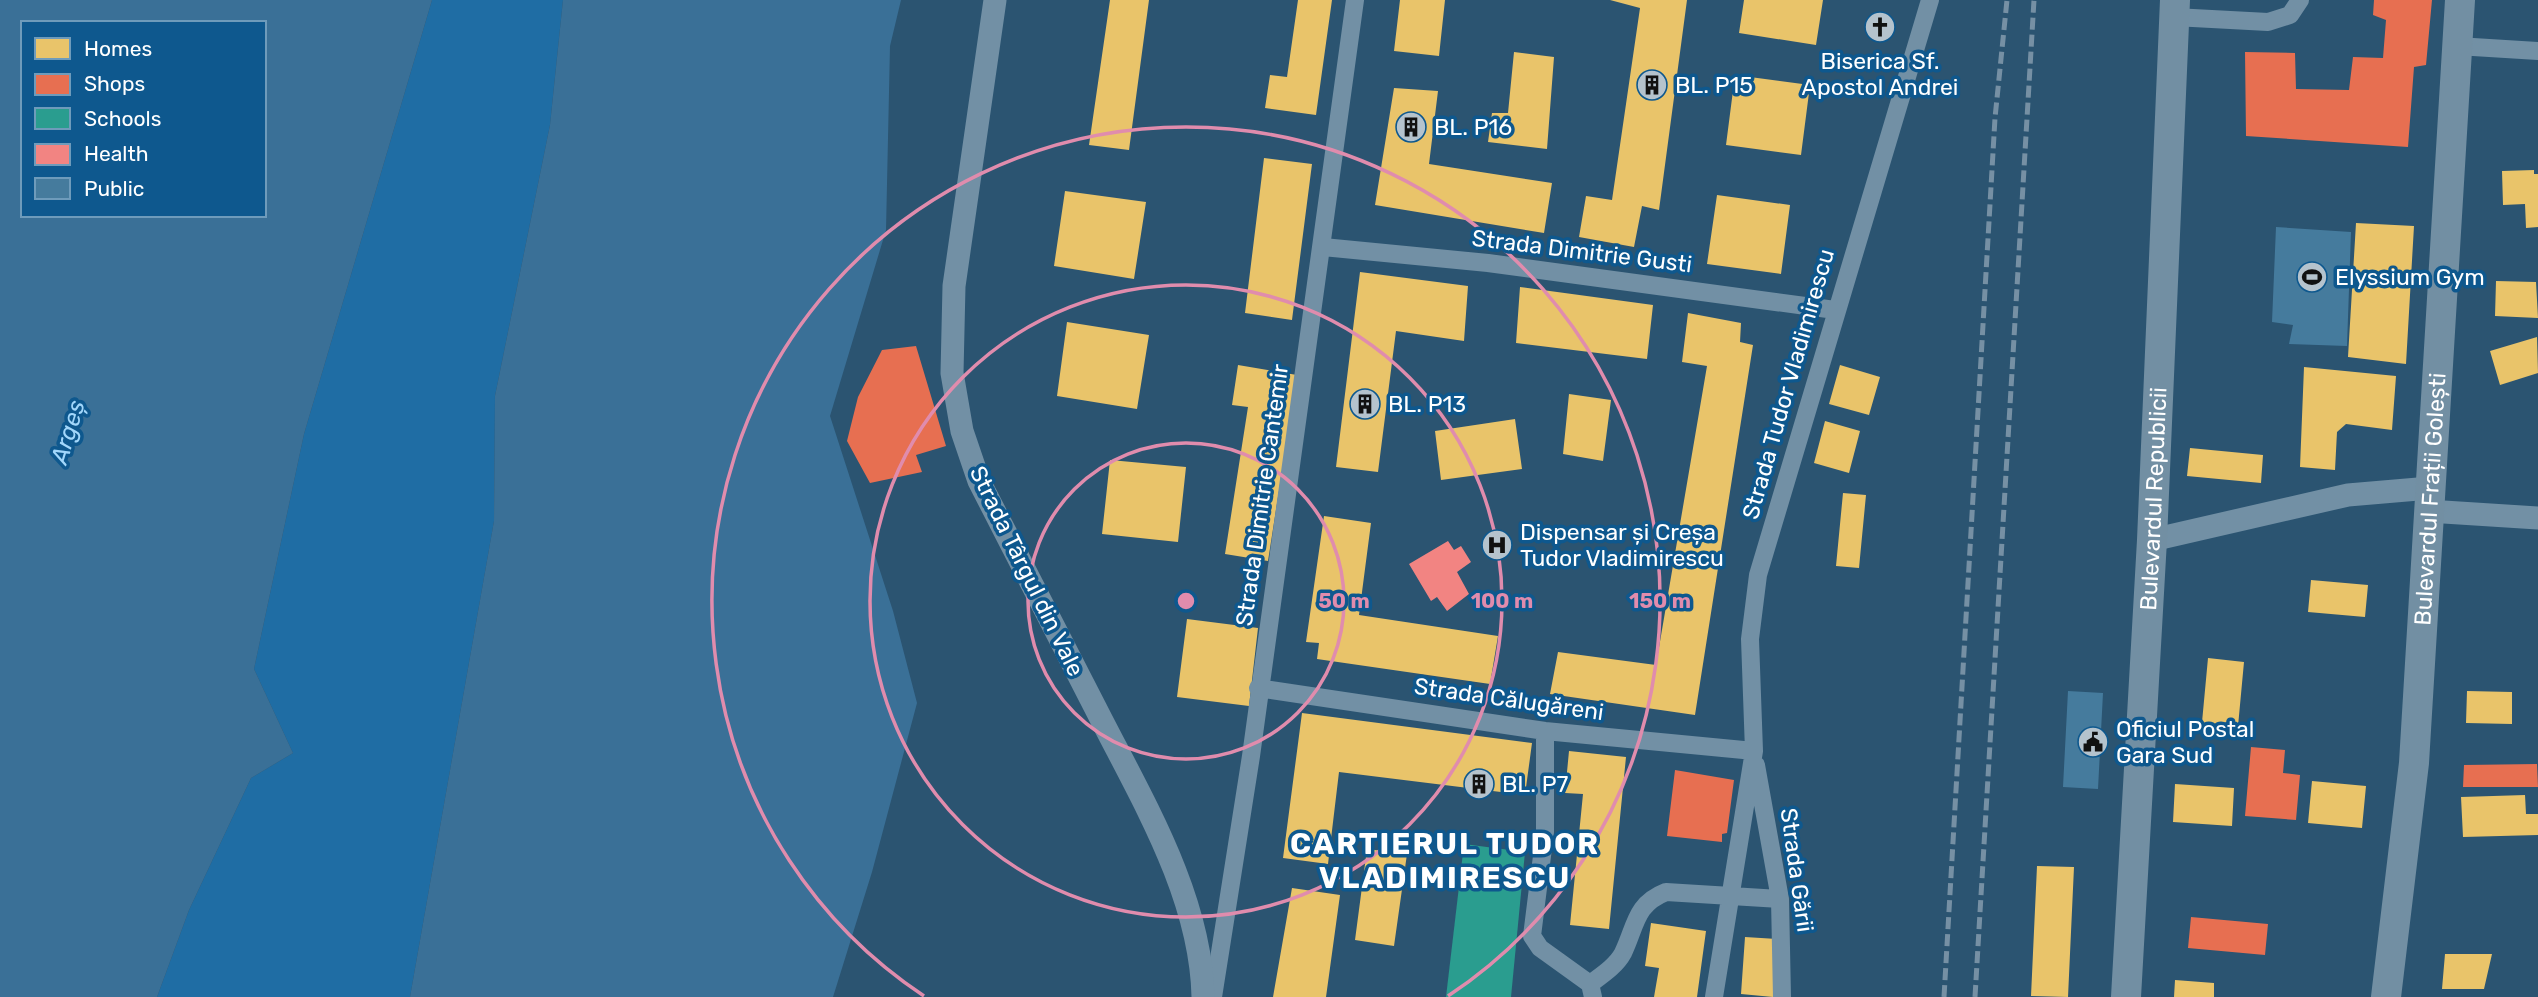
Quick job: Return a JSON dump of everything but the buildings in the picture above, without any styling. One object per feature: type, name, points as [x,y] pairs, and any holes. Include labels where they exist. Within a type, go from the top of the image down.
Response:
[{"type":"main road","name":"Bulevardul Frații Golești","points":[[2386,997],[2414,762],[2460,0]]},
{"type":"main road","name":"Bulevardul Republicii","points":[[2126,997],[2152,540],[2174,9]]},
{"type":"street","name":"Strada Târgul din Vale","points":[[995,0],[954,286],[952,373],[962,431],[979,481],[1140,795],[1166,852],[1188,910],[1198,950],[1203,997]]},
{"type":"street","name":"Strada Dimitrie Cantemir","points":[[1213,997],[1232,885],[1323,247],[1355,0]]},
{"type":"street","name":"Strada Tudor Vladimirescu","points":[[1714,997],[1754,751],[1750,639],[1758,575],[1835,310],[1930,0]]},
{"type":"street","points":[[2174,9],[2268,22],[2290,15],[2300,0]]},
{"type":"street","points":[[2457,46],[2538,51]]},
{"type":"street","name":"Strada Dimitrie Gusti","points":[[1323,247],[1488,263],[1835,310]]},
{"type":"street","points":[[2152,540],[2348,495],[2429,500],[2538,518]]},
{"type":"street","name":"Strada Călugăreni","points":[[1258,688],[1545,731],[1754,751]]},
{"type":"street","points":[[1545,731],[1545,832],[1532,936],[1540,948],[1592,990],[1622,954],[1640,909],[1647,901],[1666,892],[1780,899]]},
{"type":"street","name":"Strada Gării","points":[[1754,751],[1780,899],[1782,997]]},
{"type":"shaded area","points":[[432,0],[563,0],[550,125],[495,396],[494,521],[410,997],[157,997],[189,910],[251,778],[293,753],[254,669],[304,434]]},
{"type":"water","name":"Argeș","points":[[0,0],[432,0],[304,434],[254,669],[293,753],[251,778],[189,910],[157,997],[0,997]]},
{"type":"water","points":[[563,0],[901,0],[890,46],[886,230],[830,416],[893,611],[917,703],[872,872],[833,997],[410,997],[494,521],[495,396],[550,125]]},
{"type":"railway","points":[[1944,997],[1995,118],[2007,0]]},
{"type":"railway","points":[[1975,997],[2034,0]]},
{"type":"place","name":"Biserica Sf. Apostol Andrei","points":[[1880,27]]},
{"type":"place","name":"BL. P15","points":[[1652,85]]},
{"type":"place","name":"BL. P16","points":[[1411,127]]},
{"type":"place","name":"Elyssium Gym","points":[[2312,277]]},
{"type":"place","name":"BL. P13","points":[[1365,404]]},
{"type":"place","name":"Dispensar și Creșa Tudor Vladimirescu","points":[[1497,545]]},
{"type":"place","name":"Oficiul Postal Gara Sud","points":[[2093,742]]},
{"type":"place","name":"BL. P7","points":[[1479,784]]},
{"type":"district","name":"CARTIERUL TUDOR VLADIMIRESCU","points":[[1445,861]]}]
